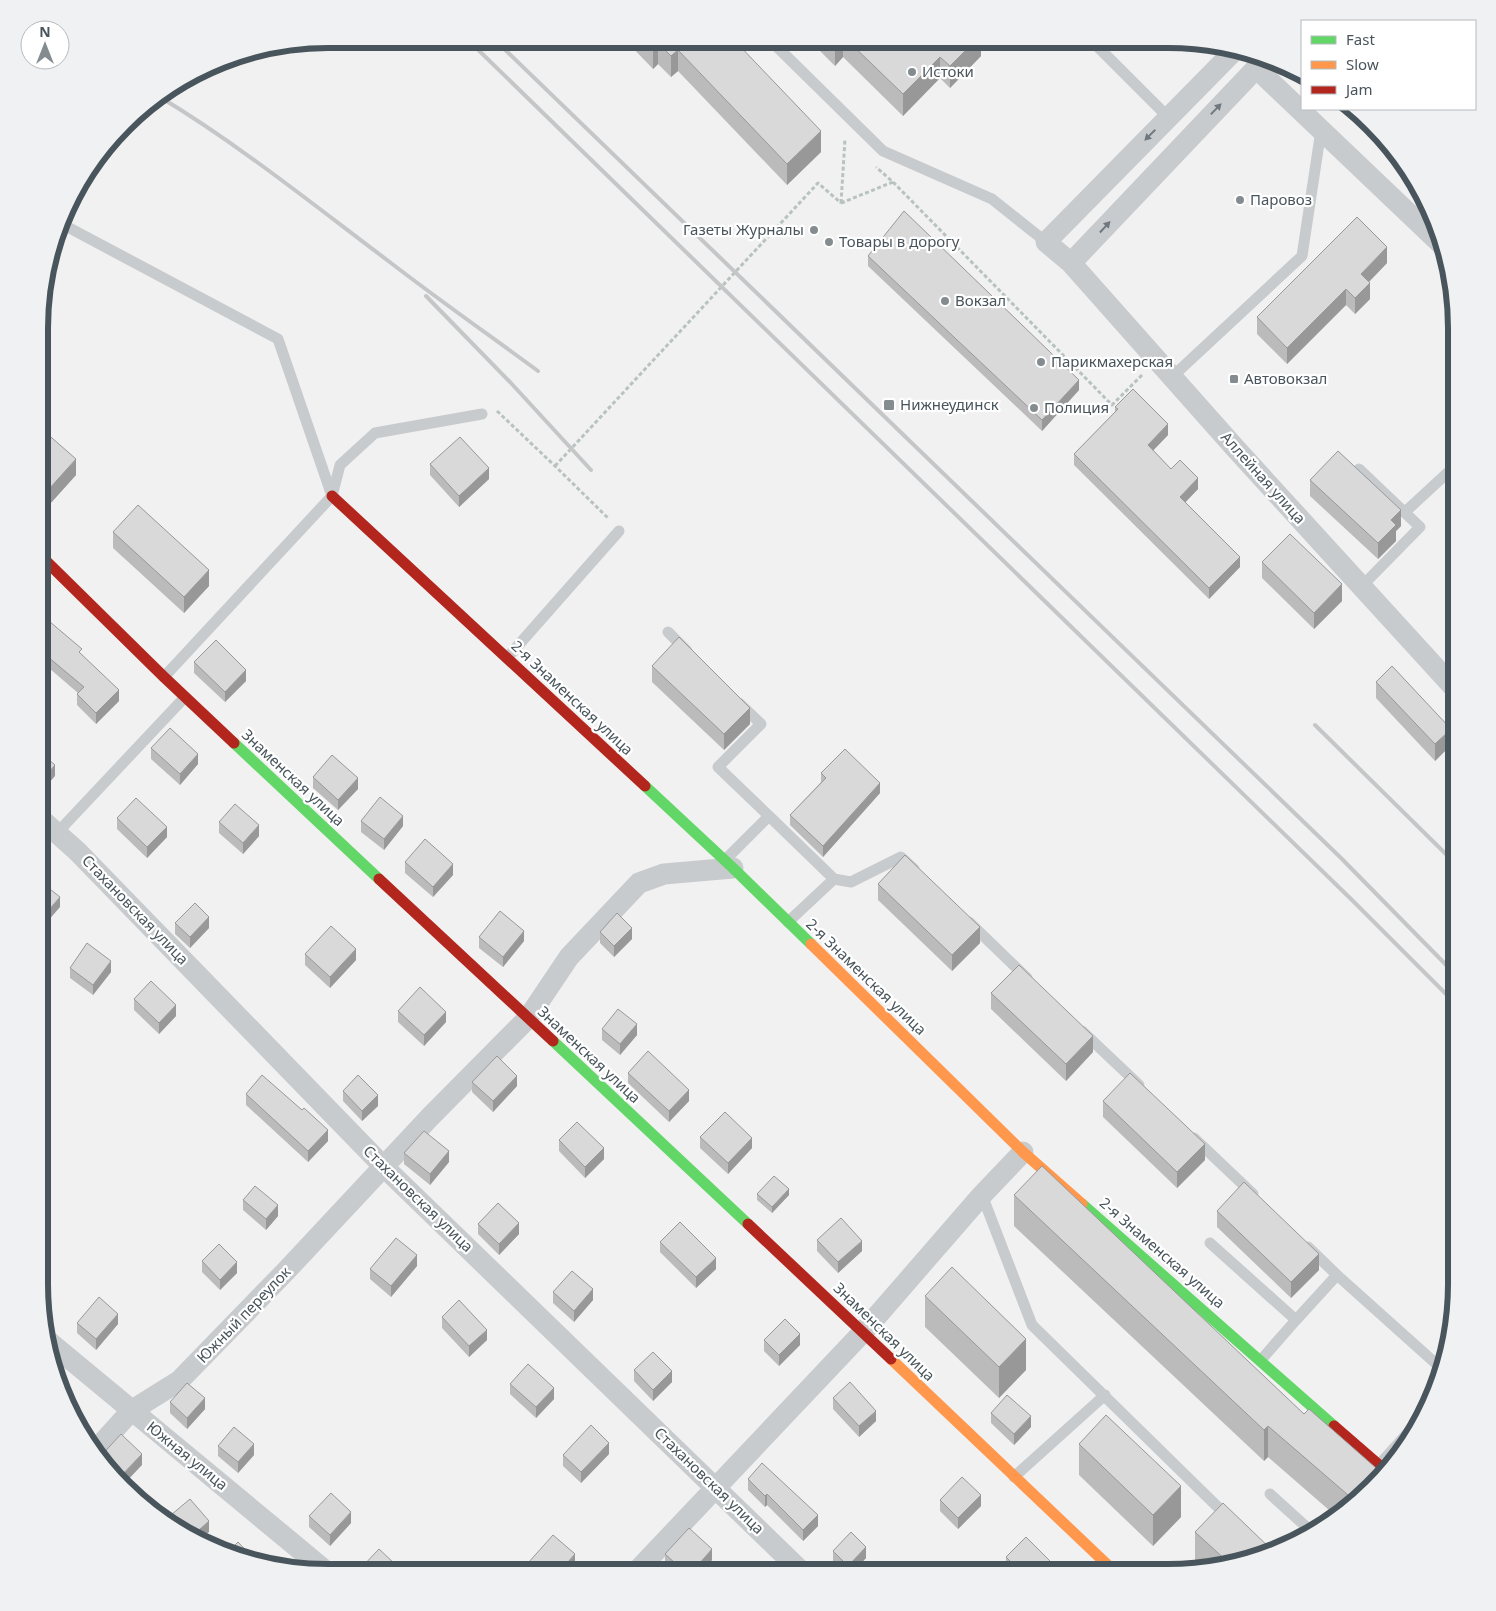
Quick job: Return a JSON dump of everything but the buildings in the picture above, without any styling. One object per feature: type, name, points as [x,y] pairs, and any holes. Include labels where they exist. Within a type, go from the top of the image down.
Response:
[{"type":"street","points":[[1046,242],[1230,55]]},
{"type":"street","points":[[1071,263],[1259,64],[1301,109]]},
{"type":"street","points":[[1302,110],[1434,237]]},
{"type":"street","name":"Аллейная улица","points":[[1046,242],[1071,263],[1448,681]]},
{"type":"street","name":"2-я Знаменская улица","points":[[332,496],[729,864],[1023,1152],[1381,1466]]},
{"type":"street","name":"Знаменская улица","points":[[47,562],[164,678],[863,1332],[1105,1563]]},
{"type":"street","name":"Стахановская улица","points":[[49,826],[77,851],[384,1167],[793,1563]]},
{"type":"street","name":"Южный переулок","points":[[100,1446],[131,1411],[179,1380],[285,1272],[430,1117],[528,1018],[569,957],[639,883],[664,874],[729,864]]},
{"type":"street","points":[[644,1563],[715,1486],[863,1332],[982,1194],[1023,1152]]},
{"type":"street","name":"Южная улица","points":[[55,1347],[316,1563]]},
{"type":"lane","points":[[778,48],[883,151],[992,198],[1046,242]]},
{"type":"lane","points":[[1099,48],[1168,118]]},
{"type":"lane","points":[[1172,377],[1302,256],[1321,130]]},
{"type":"lane","points":[[67,226],[278,339],[332,496]]},
{"type":"lane","points":[[164,678],[332,496],[340,465],[375,433],[482,414]]},
{"type":"lane","points":[[1359,469],[1420,527],[1362,586]]},
{"type":"lane","points":[[1405,512],[1448,472]]},
{"type":"lane","points":[[507,658],[619,531]]},
{"type":"lane","points":[[668,632],[697,661]]},
{"type":"lane","points":[[732,696],[761,724],[718,767],[834,879],[851,882],[901,857],[923,877]]},
{"type":"lane","points":[[49,826],[185,697]]},
{"type":"lane","points":[[729,864],[769,816]]},
{"type":"lane","points":[[788,922],[834,879]]},
{"type":"lane","points":[[958,912],[1037,987]]},
{"type":"lane","points":[[1073,1021],[1144,1090]]},
{"type":"lane","points":[[1187,1131],[1258,1200]]},
{"type":"lane","points":[[982,1194],[1032,1325],[1238,1527]]},
{"type":"lane","points":[[1301,1241],[1436,1365]]},
{"type":"lane","points":[[1210,1243],[1296,1320]]},
{"type":"lane","points":[[1261,1360],[1337,1275]]},
{"type":"lane","points":[[1014,1478],[1105,1395]]},
{"type":"lane","points":[[1270,1494],[1306,1527]]},
{"type":"path","points":[[852,121],[841,135],[852,145]]},
{"type":"path","points":[[840,203],[845,139]]},
{"type":"path","points":[[872,164],[893,182],[1112,405],[1158,360]]},
{"type":"path","points":[[840,203],[893,182]]},
{"type":"path","points":[[556,466],[818,183],[840,203]]},
{"type":"path","points":[[507,420],[602,511]]},
{"type":"railway","points":[[476,48],[1352,900],[1448,996]]},
{"type":"railway","points":[[503,48],[1341,858],[1448,967]]},
{"type":"railway","points":[[165,100],[249,156],[538,371]]},
{"type":"railway","points":[[426,296],[510,382],[591,470]]},
{"type":"railway","points":[[1315,725],[1448,856]]},
{"type":"traffic: fast","points":[[234,743],[379,879]]},
{"type":"traffic: fast","points":[[645,786],[811,944]]},
{"type":"traffic: fast","points":[[553,1041],[748,1224]]},
{"type":"traffic: fast","points":[[1082,1204],[1334,1426]]},
{"type":"traffic: slow","points":[[811,944],[1023,1152],[1082,1204]]},
{"type":"traffic: slow","points":[[891,1359],[1106,1563]]},
{"type":"traffic: jam","points":[[332,496],[645,786]]},
{"type":"traffic: jam","points":[[47,562],[234,743]]},
{"type":"traffic: jam","points":[[379,879],[553,1041]]},
{"type":"traffic: jam","points":[[748,1224],[891,1359]]},
{"type":"traffic: jam","points":[[1334,1426],[1380,1466]]},
{"type":"place","name":"Истоки","points":[[912,72]]},
{"type":"place","name":"Паровоз","points":[[1240,200]]},
{"type":"place","name":"Газеты Журналы","points":[[814,230]]},
{"type":"place","name":"Товары в дорогу","points":[[829,242]]},
{"type":"place","name":"Вокзал","points":[[945,301]]},
{"type":"place","name":"Парикмахерская","points":[[1041,362]]},
{"type":"place","name":"Автовокзал","points":[[1234,379]]},
{"type":"place","name":"Нижнеудинск","points":[[889,405]]},
{"type":"place","name":"Полиция","points":[[1034,408]]}]
